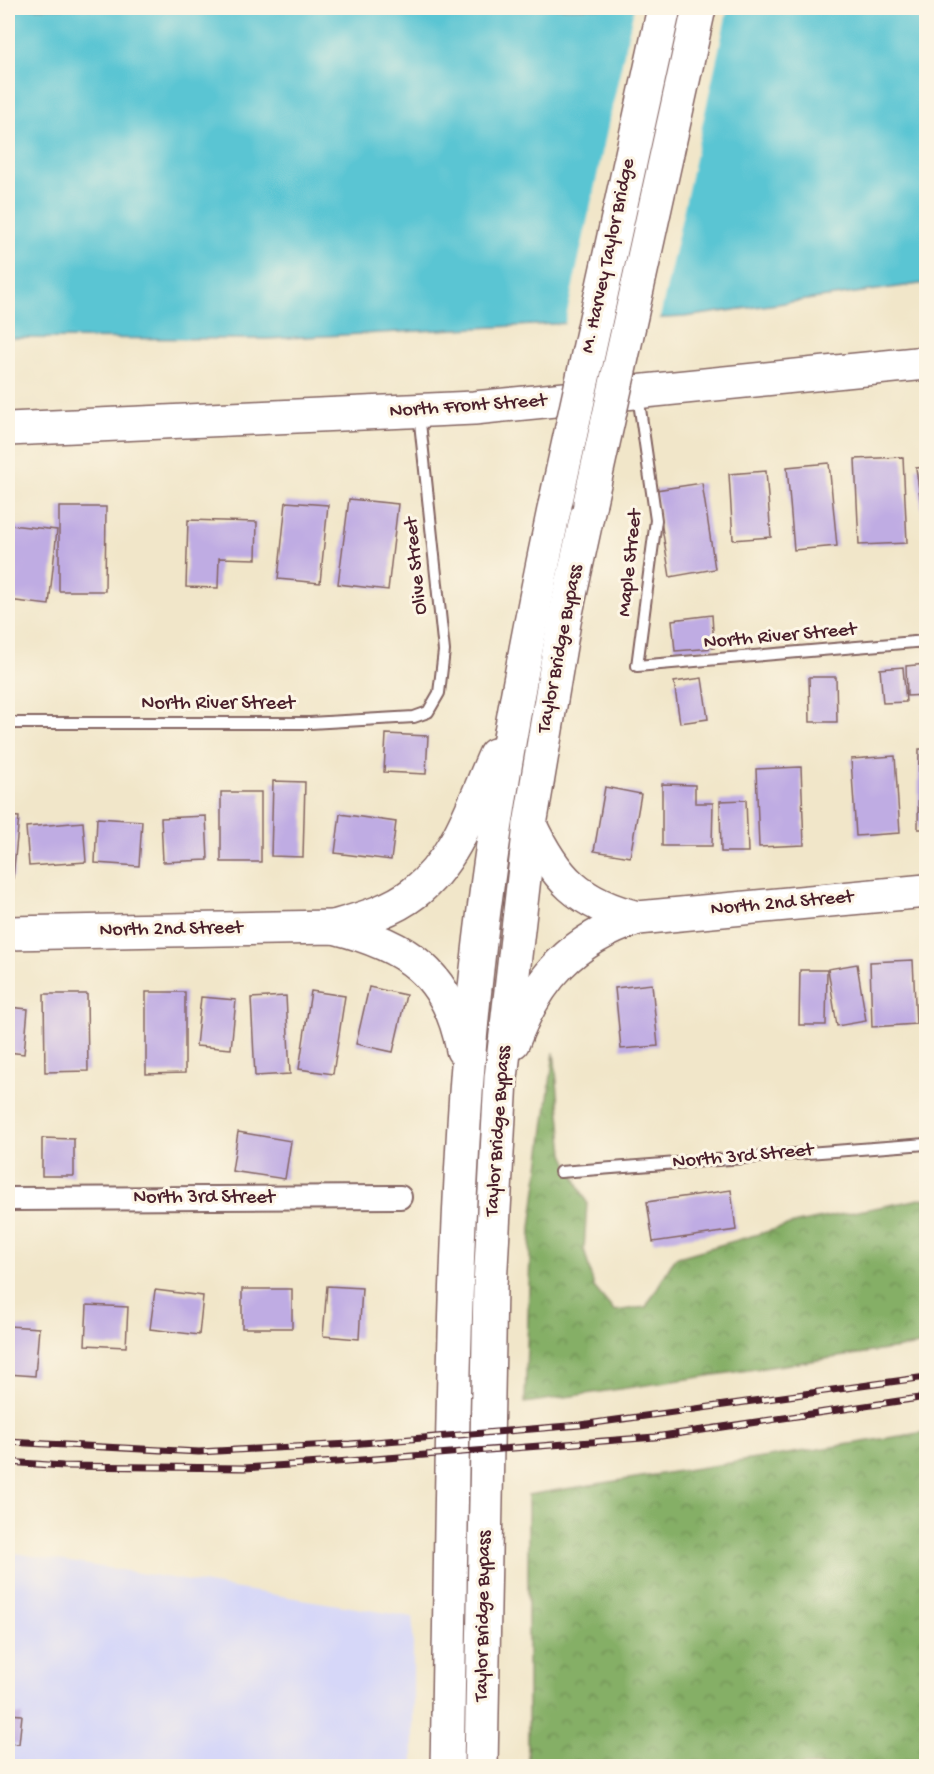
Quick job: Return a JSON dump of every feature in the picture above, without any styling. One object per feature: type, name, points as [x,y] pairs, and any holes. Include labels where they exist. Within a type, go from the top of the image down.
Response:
[{"type":"main road","name":"M. Harvey Taylor Bridge","points":[[555,505],[664,8]]},
{"type":"main road","name":"M. Harvey Taylor Bridge","points":[[590,502],[699,8]]},
{"type":"main road","name":"North Front Street","points":[[8,429],[419,412],[927,363]]},
{"type":"main road","name":"Taylor Bridge Bypass","points":[[481,1767],[490,1286],[501,1078],[530,825],[562,633],[590,502]]},
{"type":"main road","name":"Taylor Bridge Bypass","points":[[447,1767],[457,1285],[467,1075],[480,946],[513,715],[555,505]]},
{"type":"main road","points":[[334,927],[390,907],[414,894],[433,875],[448,855],[462,829],[513,715]]},
{"type":"main road","points":[[530,825],[542,851],[573,889],[591,902],[611,912],[638,918]]},
{"type":"main road","name":"North 2nd Street","points":[[638,918],[927,891]]},
{"type":"main road","points":[[501,1078],[521,1020],[551,973],[570,953],[590,939],[612,926],[638,918]]},
{"type":"main road","points":[[334,927],[383,942],[407,955],[428,972],[443,991],[452,1008],[459,1029],[467,1075]]},
{"type":"main road","name":"North 2nd Street","points":[[8,933],[334,927]]},
{"type":"street","name":"North 3rd Street","points":[[8,1199],[400,1197]]},
{"type":"lane","name":"Maple Street","points":[[637,666],[655,544],[656,519],[655,496],[638,392]]},
{"type":"lane","name":"Olive Street","points":[[419,412],[444,651],[439,693],[428,712]]},
{"type":"lane","name":"North River Street","points":[[637,666],[927,641]]},
{"type":"lane","name":"North River Street","points":[[8,723],[310,723],[414,717],[428,712]]},
{"type":"lane","name":"North 3rd Street","points":[[560,1172],[927,1144]]},
{"type":"shaded area","points":[[8,1552],[413,1617],[413,1766],[8,1766]]},
{"type":"green space","points":[[554,1052],[564,1154],[587,1203],[584,1249],[594,1287],[614,1311],[646,1307],[675,1258],[797,1223],[926,1198],[926,1344],[525,1403],[531,1228]]},
{"type":"green space","points":[[926,1432],[926,1766],[528,1766],[528,1495]]},
{"type":"water","points":[[8,8],[926,8],[926,283],[684,317],[267,339],[8,338]]},
{"type":"pier","points":[[634,8],[728,8],[659,322],[564,327]]},
{"type":"building","points":[[903,457],[907,543],[859,545],[855,459]]},
{"type":"building","points":[[829,463],[837,546],[794,550],[787,467]]},
{"type":"building","points":[[926,467],[926,532],[925,533],[916,468]]},
{"type":"building","points":[[766,471],[771,537],[733,540],[729,474]]},
{"type":"building","points":[[702,483],[715,569],[670,577],[656,490]]},
{"type":"building","points":[[349,499],[398,504],[388,590],[338,584]]},
{"type":"building","points":[[286,502],[328,505],[320,583],[278,579]]},
{"type":"building","points":[[59,507],[106,507],[105,591],[59,591]]},
{"type":"building","points":[[188,520],[257,522],[256,559],[219,558],[218,588],[186,587]]},
{"type":"building","points":[[10,525],[57,530],[49,605],[8,600]]},
{"type":"building","points":[[712,615],[714,648],[675,651],[672,620]]},
{"type":"building","points":[[926,664],[926,695],[907,696],[906,666]]},
{"type":"building","points":[[903,667],[906,702],[883,703],[880,669]]},
{"type":"building","points":[[809,677],[836,677],[837,722],[810,722]]},
{"type":"building","points":[[702,678],[708,719],[680,723],[674,682]]},
{"type":"building","points":[[386,734],[428,736],[426,774],[384,772]]},
{"type":"building","points":[[919,749],[926,749],[926,829],[918,829]]},
{"type":"building","points":[[895,756],[900,833],[856,836],[851,759]]},
{"type":"building","points":[[801,767],[804,845],[759,847],[756,769]]},
{"type":"building","points":[[273,781],[305,782],[303,857],[271,856]]},
{"type":"building","points":[[662,784],[695,785],[695,803],[713,803],[712,846],[662,846]]},
{"type":"building","points":[[605,787],[641,794],[630,857],[594,851]]},
{"type":"building","points":[[221,792],[261,792],[261,862],[221,862]]},
{"type":"building","points":[[746,800],[748,852],[721,852],[720,801]]},
{"type":"building","points":[[340,814],[396,822],[391,860],[335,853]]},
{"type":"building","points":[[8,816],[19,817],[13,878],[8,877]]},
{"type":"building","points":[[206,816],[208,860],[163,862],[161,818]]},
{"type":"building","points":[[97,818],[142,821],[139,866],[95,863]]},
{"type":"building","points":[[83,822],[86,862],[29,866],[26,827]]},
{"type":"building","points":[[913,960],[916,1024],[872,1027],[870,962]]},
{"type":"building","points":[[857,964],[866,1021],[837,1026],[828,969]]},
{"type":"building","points":[[800,970],[827,970],[826,1025],[799,1025]]},
{"type":"building","points":[[652,984],[658,1046],[621,1049],[615,988]]},
{"type":"building","points":[[369,987],[406,995],[393,1052],[356,1044]]},
{"type":"building","points":[[311,991],[345,996],[333,1074],[299,1069]]},
{"type":"building","points":[[146,992],[185,992],[185,1073],[146,1074]]},
{"type":"building","points":[[44,994],[87,994],[88,1071],[45,1072]]},
{"type":"building","points":[[286,996],[290,1074],[255,1076],[251,998]]},
{"type":"building","points":[[201,997],[236,1000],[231,1049],[196,1046]]},
{"type":"building","points":[[8,1007],[28,1009],[24,1054],[8,1052]]},
{"type":"building","points":[[238,1132],[291,1141],[285,1179],[232,1171]]},
{"type":"building","points":[[42,1138],[74,1139],[74,1176],[42,1176]]},
{"type":"building","points":[[731,1190],[736,1230],[653,1242],[647,1202]]},
{"type":"building","points":[[327,1286],[362,1288],[359,1339],[323,1336]]},
{"type":"building","points":[[242,1289],[292,1289],[292,1328],[242,1328]]},
{"type":"building","points":[[155,1290],[203,1296],[199,1335],[150,1329]]},
{"type":"building","points":[[87,1305],[128,1307],[126,1347],[85,1345]]},
{"type":"building","points":[[8,1326],[39,1328],[35,1376],[8,1374]]},
{"type":"building","points":[[8,1714],[22,1715],[19,1744],[8,1743]]},
{"type":"railway","points":[[8,1442],[199,1452],[350,1444],[580,1425],[926,1377]]},
{"type":"railway","points":[[8,1462],[63,1466],[244,1468],[336,1462],[655,1437],[926,1397]]}]
